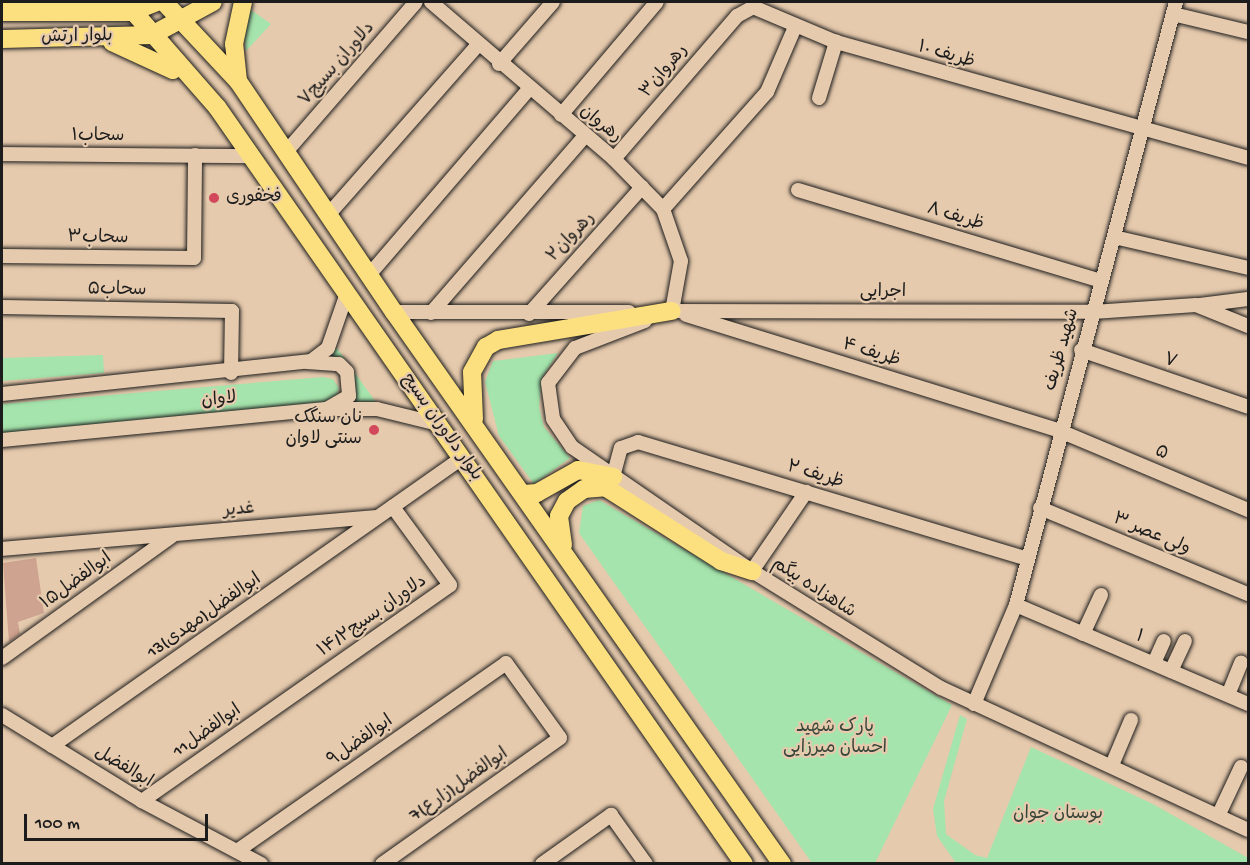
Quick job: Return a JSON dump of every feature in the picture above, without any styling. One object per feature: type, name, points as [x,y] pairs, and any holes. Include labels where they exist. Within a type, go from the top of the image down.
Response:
[{"type":"main road","points":[[55,14],[69,2]]},
{"type":"main road","name":"بلوار ارتش","points":[[2,12],[55,14],[157,2]]},
{"type":"main road","name":"بلوار دلاوران بسیج","points":[[164,2],[180,22],[238,81],[394,312],[475,424],[782,864]]},
{"type":"main road","points":[[152,35],[180,22],[213,2]]},
{"type":"main road","points":[[238,81],[235,35],[243,2]]},
{"type":"main road","name":"بلوار دلاوران بسیج","points":[[128,7],[217,107],[744,864]]},
{"type":"main road","name":"بلوار ارتش","points":[[2,39],[152,35]]},
{"type":"main road","points":[[102,38],[165,62],[217,107]]},
{"type":"main road","points":[[475,424],[472,372],[486,347],[498,340],[672,311]]},
{"type":"main road","points":[[524,494],[537,493],[578,470],[613,477]]},
{"type":"main road","points":[[565,553],[559,522],[562,508],[584,489],[605,487],[721,561],[752,572]]},
{"type":"street","name":"دلاوران بسیج۷","points":[[286,152],[416,2]]},
{"type":"street","name":"رهروان","points":[[431,2],[499,64],[614,159],[663,210],[681,261],[672,311]]},
{"type":"street","points":[[499,64],[553,2]]},
{"type":"street","points":[[561,116],[657,2]]},
{"type":"street","name":"ظریف ۱۰","points":[[744,10],[753,7],[795,27],[836,42],[1141,132],[1248,158]]},
{"type":"street","points":[[1175,8],[1248,32]]},
{"type":"street","name":"شهید ظریف","points":[[974,705],[1016,605],[1081,350],[1102,281],[1175,8]]},
{"type":"street","name":"رهروان۳","points":[[614,159],[744,10]]},
{"type":"street","points":[[663,210],[767,92],[795,27]]},
{"type":"street","points":[[819,98],[836,42]]},
{"type":"street","points":[[328,215],[479,44]]},
{"type":"street","points":[[369,275],[529,89]]},
{"type":"street","points":[[432,313],[585,136]]},
{"type":"street","name":"۱سحاب","points":[[2,154],[251,156]]},
{"type":"street","name":"۳سحاب","points":[[2,256],[194,258],[195,155]]},
{"type":"street","name":"رهروان۲","points":[[529,314],[642,187]]},
{"type":"street","name":"ظریف ۸","points":[[798,190],[1102,281]]},
{"type":"street","points":[[1114,237],[1248,268]]},
{"type":"street","name":"لاوان","points":[[2,394],[231,373],[305,363],[328,348],[347,293]]},
{"type":"street","name":"اجرایی","points":[[394,312],[529,314],[672,311],[1093,312],[1248,299]]},
{"type":"street","points":[[1196,305],[1248,326]]},
{"type":"street","name":"۵سحاب","points":[[2,307],[232,311],[231,373]]},
{"type":"street","name":"ظریف ۴","points":[[672,311],[1060,431]]},
{"type":"street","name":"شاهزاده بیگم","points":[[672,311],[575,348],[548,382],[548,405],[560,435],[613,477],[752,572],[974,705],[1112,765],[1219,814],[1248,830]]},
{"type":"street","name":"۷","points":[[1081,350],[1248,407]]},
{"type":"street","points":[[305,363],[339,364],[347,372],[349,396],[326,409]]},
{"type":"street","name":"لاوان","points":[[2,440],[326,409],[377,409],[438,424]]},
{"type":"street","name":"۵","points":[[1060,431],[1248,510]]},
{"type":"street","name":"ظریف ۲","points":[[613,477],[621,448],[638,442],[1028,559]]},
{"type":"street","name":"غدیر","points":[[2,549],[378,517],[462,458]]},
{"type":"street","points":[[752,572],[806,492]]},
{"type":"street","name":"۱۴/۲دلاوران بسیج","points":[[296,693],[450,585],[393,507]]},
{"type":"street","name":"ولی عصر ۳","points":[[1040,508],[1248,594]]},
{"type":"street","name":"13ابوالفضل(مهدی)","points":[[52,746],[378,517]]},
{"type":"street","name":"ابوالفضل۱۵","points":[[2,658],[173,535]]},
{"type":"street","points":[[1083,634],[1101,595]]},
{"type":"street","name":"۱","points":[[1016,605],[1248,704]]},
{"type":"street","points":[[1154,663],[1164,641]]},
{"type":"street","points":[[1171,671],[1185,641]]},
{"type":"street","name":"ابوالفضل۹","points":[[237,851],[506,663],[560,738]]},
{"type":"street","points":[[1228,695],[1241,663]]},
{"type":"street","name":"11ابوالفضل","points":[[142,801],[296,693]]},
{"type":"street","name":"ابوالفضل","points":[[2,715],[142,801],[237,851],[253,862]]},
{"type":"street","points":[[1112,765],[1131,720]]},
{"type":"street","name":"7ابوالفضل(زارع)","points":[[382,864],[560,738]]},
{"type":"street","points":[[1219,814],[1242,767]]},
{"type":"street","points":[[542,864],[611,815],[646,864]]},
{"type":"green space","points":[[251,10],[271,24],[246,51],[243,29]]},
{"type":"green space","points":[[334,344],[378,405],[353,404],[352,376],[324,360]]},
{"type":"green space","points":[[558,353],[542,378],[539,407],[544,427],[570,458],[534,484],[499,436],[485,382],[493,361]]},
{"type":"green space","points":[[103,355],[104,373],[2,381],[2,358]]},
{"type":"green space","points":[[323,377],[333,379],[339,388],[336,398],[325,403],[2,435],[2,404]]},
{"type":"green space","name":"پارک شهید احسان میرزایی","points":[[599,500],[952,705],[875,863],[812,863],[579,533],[583,506]]},
{"type":"green space","name":"بوستان جوان","points":[[960,715],[967,719],[944,801],[946,834],[975,855],[987,858],[1031,747],[1153,804],[1248,858],[1248,863],[956,863],[937,836],[933,809]]},
{"type":"building","points":[[36,558],[44,613],[18,622],[20,634],[9,642],[3,563]]},
{"type":"place","name":"فخفوری","points":[[214,198]]},
{"type":"place","name":"نان سنگک سنتی لاوان","points":[[374,430]]}]
